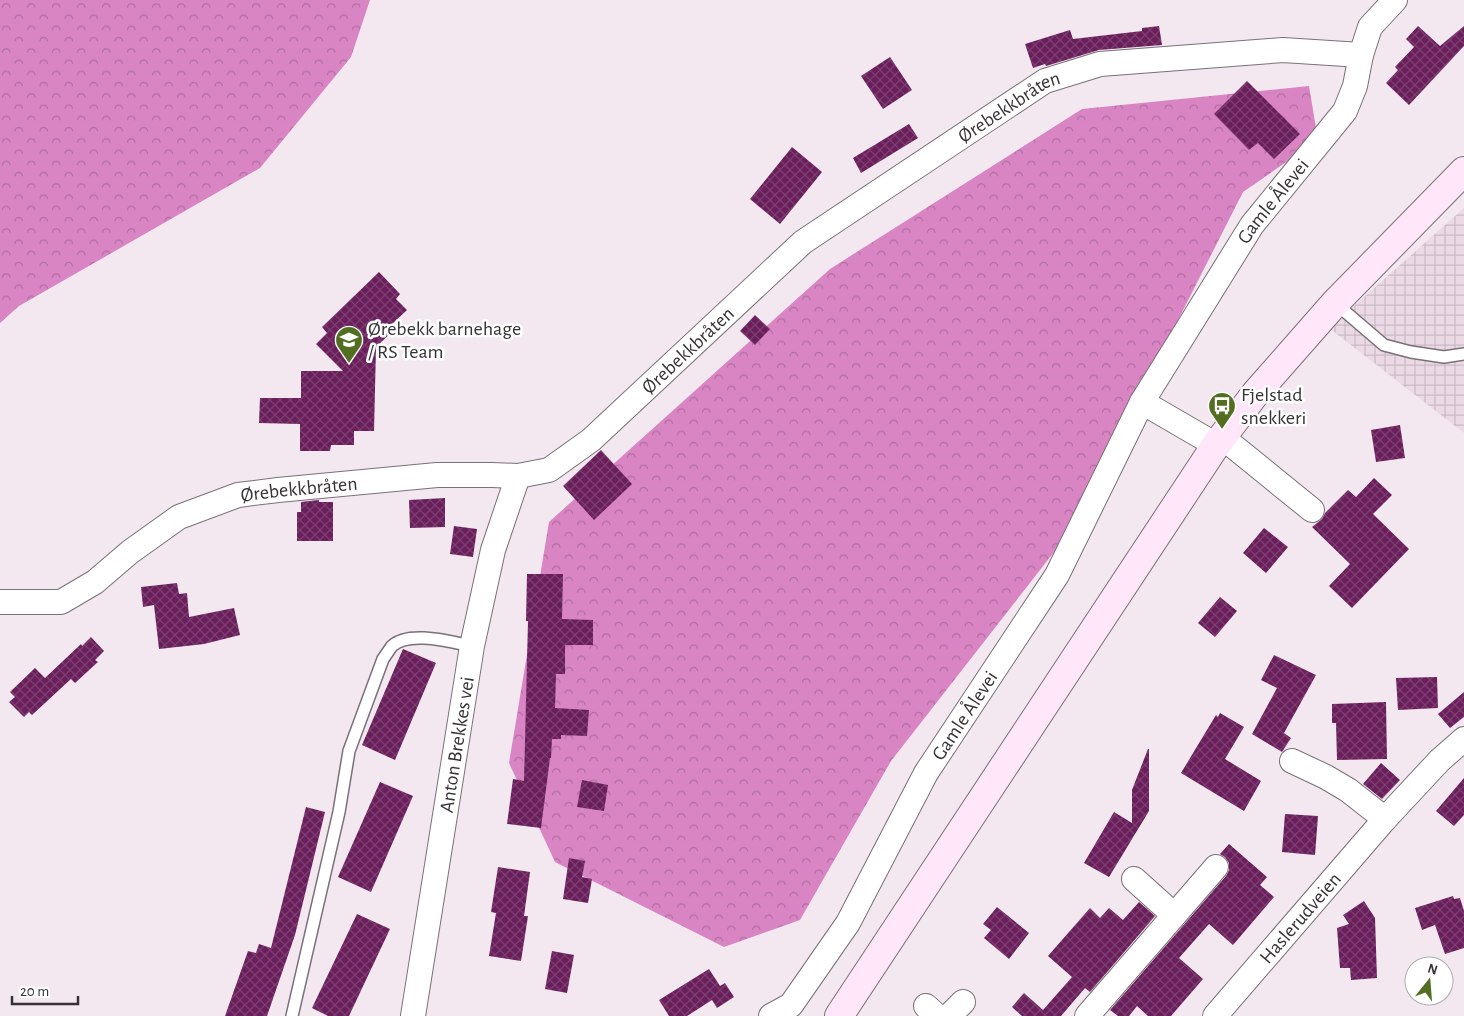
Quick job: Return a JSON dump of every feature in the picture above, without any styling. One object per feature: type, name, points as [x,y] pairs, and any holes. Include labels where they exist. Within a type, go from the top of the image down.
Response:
[{"type":"main road","points":[[839,1016],[1219,441],[1255,394],[1335,303],[1464,171]]},
{"type":"street","name":"Gamle Ålevei","points":[[771,1016],[791,1005],[848,923],[926,772],[1057,574],[1142,402],[1252,226],[1345,111],[1355,86],[1361,55],[1370,27],[1394,0]]},
{"type":"street","name":"Ørebekkbråten","points":[[0,602],[61,602],[95,582],[130,552],[180,517],[238,495],[437,475],[492,474],[518,476],[550,470],[591,440],[803,242],[1045,81],[1100,64],[1283,50],[1361,55]]},
{"type":"street","points":[[1142,402],[1219,441],[1312,510]]},
{"type":"street","name":"Anton Brekkes vei","points":[[413,1016],[472,646],[493,550],[518,476]]},
{"type":"street","name":"Haslerudveien","points":[[1215,1016],[1385,819],[1440,760],[1464,739]]},
{"type":"street","points":[[1292,761],[1348,790],[1385,819]]},
{"type":"street","points":[[1086,1016],[1216,867]]},
{"type":"street","points":[[1134,879],[1174,915]]},
{"type":"lane","points":[[1335,303],[1384,345],[1411,352],[1444,357],[1464,354]]},
{"type":"lane","points":[[292,1016],[350,751],[383,659],[393,646],[406,639],[435,640],[472,646]]},
{"type":"shaded area","points":[[1464,208],[1464,433],[1329,328]]},
{"type":"green space","points":[[0,0],[370,0],[351,57],[260,168],[19,306],[0,323]]},
{"type":"green space","points":[[1309,86],[1318,140],[1243,192],[1072,529],[891,761],[800,920],[724,947],[555,862],[509,763],[549,522],[830,269],[1082,109]]},
{"type":"building","points":[[1159,26],[1162,45],[1099,50],[1033,68],[1025,44],[1070,30],[1073,39],[1142,31],[1142,28]]},
{"type":"building","points":[[1418,26],[1440,46],[1464,26],[1464,46],[1409,105],[1386,83],[1398,70],[1395,67],[1414,47],[1406,39]]},
{"type":"building","points":[[890,57],[912,90],[883,109],[861,76]]},
{"type":"building","points":[[1247,81],[1300,134],[1274,159],[1258,143],[1249,150],[1214,114]]},
{"type":"building","points":[[909,124],[918,138],[861,173],[853,158]]},
{"type":"building","points":[[792,147],[822,172],[780,224],[750,199]]},
{"type":"building","points":[[379,272],[400,294],[396,299],[407,310],[391,325],[395,329],[376,347],[374,431],[354,431],[354,445],[331,445],[330,451],[300,451],[300,424],[259,423],[260,398],[301,398],[301,371],[343,371],[316,344],[327,333],[322,327]]},
{"type":"building","points":[[755,315],[770,329],[755,345],[740,331]]},
{"type":"building","points":[[1400,425],[1405,458],[1376,462],[1371,430]]},
{"type":"building","points":[[601,450],[632,484],[594,520],[563,486]]},
{"type":"building","points":[[1374,478],[1392,495],[1373,514],[1409,549],[1352,608],[1329,586],[1350,564],[1312,527],[1322,519],[1325,513],[1348,490],[1356,497]]},
{"type":"building","points":[[445,498],[445,527],[410,528],[409,500]]},
{"type":"building","points":[[319,500],[319,502],[333,502],[333,541],[297,541],[297,512],[301,512],[301,502]]},
{"type":"building","points":[[454,526],[477,529],[473,557],[450,554]]},
{"type":"building","points":[[1264,528],[1288,547],[1266,573],[1243,553]]},
{"type":"building","points":[[527,574],[563,574],[562,619],[593,620],[593,645],[565,645],[565,674],[556,674],[555,708],[589,710],[587,736],[561,735],[561,739],[552,739],[541,828],[507,824],[513,779],[524,781],[528,621],[526,621]]},
{"type":"building","points":[[177,583],[179,594],[187,593],[189,617],[234,608],[240,635],[204,644],[159,649],[154,605],[143,607],[141,587]]},
{"type":"building","points":[[1220,597],[1237,611],[1215,637],[1198,623]]},
{"type":"building","points":[[91,637],[104,651],[95,660],[98,662],[75,683],[71,679],[32,715],[29,712],[24,717],[9,702],[15,697],[10,692],[35,668],[45,678]]},
{"type":"building","points":[[403,649],[436,663],[395,760],[362,745]]},
{"type":"building","points":[[1274,655],[1316,675],[1284,733],[1291,738],[1282,752],[1252,734],[1277,688],[1261,680]]},
{"type":"building","points":[[1437,677],[1438,708],[1398,710],[1396,678]]},
{"type":"building","points":[[1464,692],[1464,717],[1450,728],[1438,714]]},
{"type":"building","points":[[1386,702],[1387,759],[1337,760],[1336,723],[1332,723],[1332,704]]},
{"type":"building","points":[[1220,713],[1244,727],[1225,759],[1261,781],[1244,811],[1181,773],[1216,715],[1218,717]]},
{"type":"building","points":[[1148,749],[1149,811],[1109,877],[1084,863],[1114,812],[1132,823],[1132,790]]},
{"type":"building","points":[[1381,763],[1400,780],[1382,799],[1363,784]]},
{"type":"building","points":[[1464,778],[1464,815],[1454,826],[1436,811]]},
{"type":"building","points":[[582,780],[608,785],[604,811],[577,807]]},
{"type":"building","points":[[380,782],[413,796],[371,892],[338,877]]},
{"type":"building","points":[[306,807],[325,812],[295,935],[267,1016],[225,1016],[248,951],[256,953],[259,944],[271,948]]},
{"type":"building","points":[[1285,814],[1318,816],[1315,855],[1282,852]]},
{"type":"building","points":[[1229,844],[1267,877],[1260,885],[1274,897],[1233,945],[1209,924],[1179,958],[1203,979],[1171,1016],[1148,1016],[1137,1006],[1129,1016],[1118,1016],[1110,1010],[1226,876],[1229,870],[1229,863],[1220,854]]},
{"type":"building","points":[[569,858],[585,861],[582,877],[592,879],[588,903],[563,899]]},
{"type":"building","points":[[498,867],[530,872],[524,916],[528,916],[521,961],[489,956],[496,913],[491,912]]},
{"type":"building","points":[[1453,896],[1454,899],[1460,898],[1464,911],[1464,948],[1445,954],[1435,925],[1422,930],[1415,908]]},
{"type":"building","points":[[1364,901],[1375,918],[1377,978],[1351,980],[1350,968],[1340,968],[1337,928],[1349,924],[1343,915]]},
{"type":"building","points":[[1139,902],[1155,916],[1090,992],[1085,988],[1061,1016],[1022,1016],[1012,1007],[1024,993],[1043,1010],[1072,977],[1048,956],[1090,908],[1100,918],[1109,908],[1123,920]]},
{"type":"building","points":[[997,907],[1029,933],[1009,959],[984,938],[991,930],[983,924]]},
{"type":"building","points":[[357,914],[390,929],[349,1016],[328,1016],[312,1008]]},
{"type":"building","points":[[552,951],[574,955],[567,993],[545,989]]},
{"type":"building","points":[[709,969],[720,986],[725,983],[734,997],[717,1008],[712,1000],[687,1016],[669,1016],[659,1000]]},
{"type":"place","name":"Ørebekk barnehage / RS Team","points":[[349,364]]},
{"type":"place","name":"Fjelstad snekkeri","points":[[1222,430]]}]
